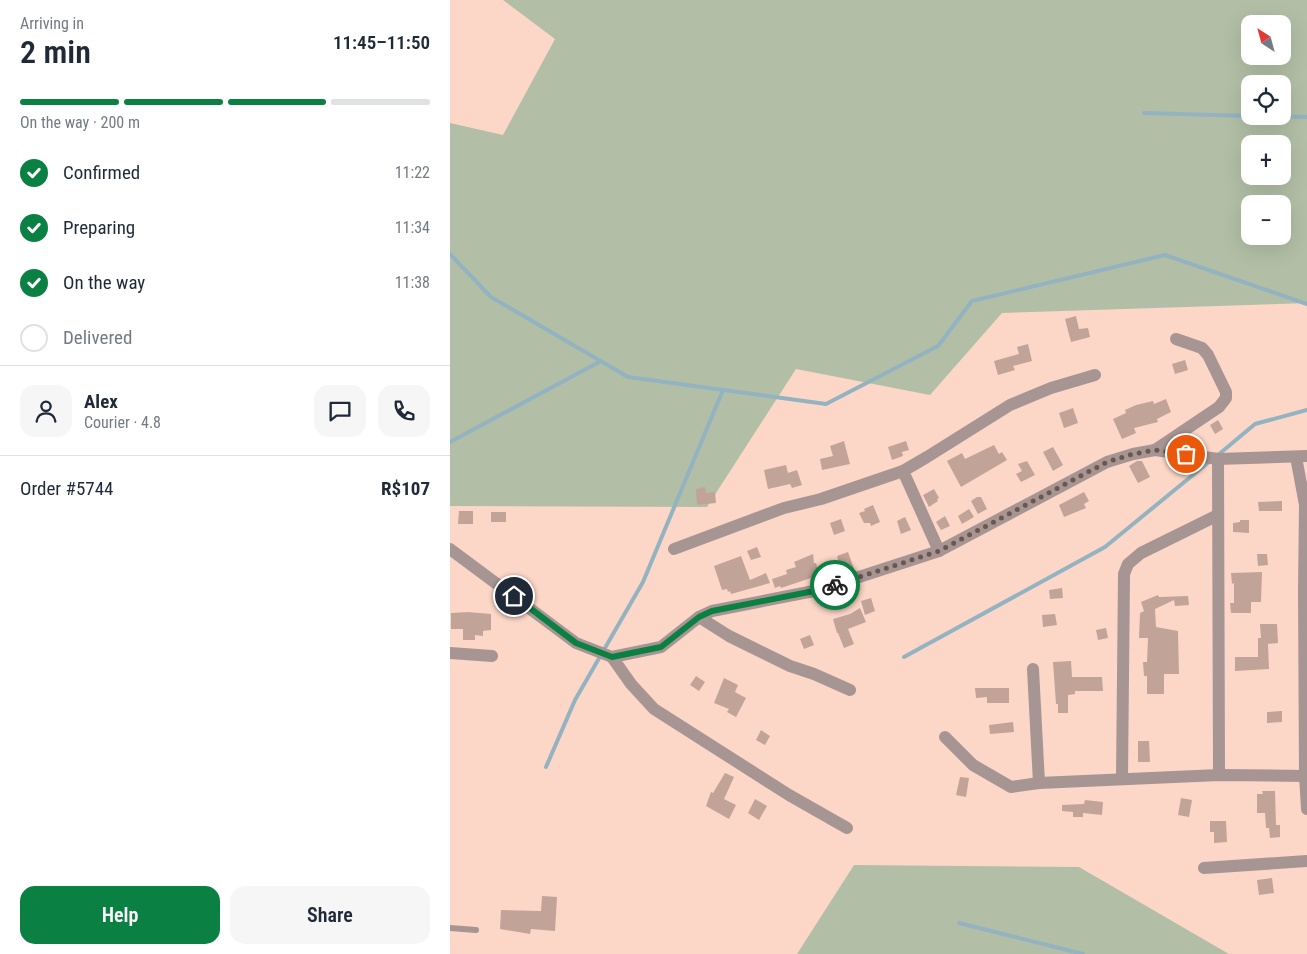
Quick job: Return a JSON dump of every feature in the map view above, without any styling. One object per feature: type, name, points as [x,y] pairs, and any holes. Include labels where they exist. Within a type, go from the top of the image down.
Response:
[{"type":"street","points":[[1155,450],[1219,407],[1226,398],[1226,392],[1202,348],[1176,339]]},
{"type":"street","points":[[674,549],[784,508],[821,499],[903,471],[927,458],[1010,405],[1051,388],[1095,375]]},
{"type":"street","points":[[450,549],[576,643],[612,657],[661,647],[699,617],[712,611],[819,590],[939,551],[1107,462],[1133,454],[1155,450],[1218,459],[1302,456],[1305,505],[1304,590],[1307,809]]},
{"type":"street","points":[[1218,459],[1219,775]]},
{"type":"street","points":[[903,471],[939,551]]},
{"type":"street","points":[[1122,779],[1124,574],[1128,564],[1141,553],[1218,515]]},
{"type":"street","points":[[699,617],[728,636],[790,666],[850,690]]},
{"type":"street","points":[[450,652],[492,656]]},
{"type":"street","points":[[612,657],[631,684],[654,710],[789,795],[846,828]]},
{"type":"street","points":[[1033,669],[1039,783]]},
{"type":"street","points":[[945,737],[973,765],[1010,786],[1219,775],[1306,776]]},
{"type":"street","points":[[1204,868],[1307,861]]},
{"type":"lane","points":[[450,928],[476,930]]},
{"type":"green space","points":[[503,0],[1307,0],[1307,303],[1002,313],[930,395],[796,369],[707,507],[450,506],[450,123],[503,135],[555,39]]},
{"type":"green space","points":[[854,865],[1079,867],[1229,954],[797,954]]},
{"type":"building","points":[[1076,316],[1079,329],[1088,328],[1090,337],[1071,342],[1065,319]]},
{"type":"building","points":[[1028,344],[1032,361],[1013,366],[1015,370],[998,375],[994,361],[1019,354],[1017,347]]},
{"type":"building","points":[[1185,360],[1188,370],[1175,374],[1172,364]]},
{"type":"building","points":[[1166,399],[1171,412],[1157,419],[1158,422],[1134,428],[1136,433],[1122,439],[1113,419],[1126,413],[1125,410],[1136,405],[1153,401],[1154,404]]},
{"type":"building","points":[[1073,408],[1078,423],[1064,428],[1059,413]]},
{"type":"building","points":[[1218,420],[1223,429],[1215,434],[1210,425]]},
{"type":"building","points":[[844,441],[850,464],[822,470],[820,459],[833,456],[830,446]]},
{"type":"building","points":[[906,441],[909,450],[902,452],[903,456],[892,460],[888,447]]},
{"type":"building","points":[[994,445],[999,454],[1002,452],[1007,460],[961,487],[947,461],[962,453],[965,459]]},
{"type":"building","points":[[1053,447],[1063,465],[1053,471],[1043,452]]},
{"type":"building","points":[[1027,461],[1035,475],[1021,482],[1016,474],[1022,471],[1018,464]]},
{"type":"building","points":[[1137,461],[1142,461],[1150,477],[1138,483],[1129,466]]},
{"type":"building","points":[[786,465],[788,473],[797,470],[802,485],[792,488],[790,484],[768,489],[764,470]]},
{"type":"building","points":[[705,487],[706,493],[715,492],[716,503],[697,505],[696,489]]},
{"type":"building","points":[[934,489],[939,498],[937,499],[938,501],[929,507],[923,495]]},
{"type":"building","points":[[1084,492],[1089,501],[1084,504],[1086,508],[1064,517],[1059,505]]},
{"type":"building","points":[[981,497],[987,509],[978,514],[971,501]]},
{"type":"building","points":[[1282,501],[1282,511],[1259,511],[1258,502]]},
{"type":"building","points":[[873,505],[880,522],[871,526],[870,523],[864,523],[859,513]]},
{"type":"building","points":[[969,509],[974,517],[962,524],[958,516]]},
{"type":"building","points":[[459,511],[473,511],[473,524],[458,524]]},
{"type":"building","points":[[491,512],[506,512],[506,522],[491,522]]},
{"type":"building","points":[[945,516],[950,526],[941,530],[936,522]]},
{"type":"building","points":[[905,517],[911,530],[901,534],[897,521]]},
{"type":"building","points":[[841,519],[845,531],[834,535],[830,523]]},
{"type":"building","points":[[1240,520],[1249,520],[1249,533],[1233,532],[1233,523],[1240,522]]},
{"type":"building","points":[[757,547],[761,557],[751,560],[747,551]]},
{"type":"building","points":[[848,552],[854,569],[845,572],[840,566],[837,556]]},
{"type":"building","points":[[813,554],[814,563],[816,563],[819,573],[816,574],[817,576],[781,588],[780,586],[775,588],[772,579],[787,574],[786,570],[796,567],[794,562]]},
{"type":"building","points":[[1257,554],[1267,554],[1268,565],[1258,566]]},
{"type":"building","points":[[741,556],[750,580],[766,573],[770,583],[731,594],[727,589],[722,590],[714,566]]},
{"type":"building","points":[[1262,572],[1261,602],[1251,602],[1251,613],[1231,613],[1230,603],[1234,603],[1234,583],[1232,584],[1231,573]]},
{"type":"building","points":[[1062,588],[1063,598],[1050,599],[1049,590]]},
{"type":"building","points":[[1158,595],[1159,597],[1188,596],[1189,605],[1175,606],[1174,600],[1155,609],[1156,627],[1178,631],[1179,674],[1164,674],[1164,694],[1147,694],[1147,676],[1144,676],[1143,662],[1147,662],[1148,638],[1139,638],[1140,613],[1144,611],[1141,602]]},
{"type":"building","points":[[871,598],[875,611],[865,615],[861,601]]},
{"type":"building","points":[[860,608],[866,622],[848,629],[854,644],[844,648],[833,619],[850,614]]},
{"type":"building","points":[[451,613],[491,614],[491,630],[483,631],[483,636],[475,635],[475,640],[463,640],[463,629],[451,629]]},
{"type":"building","points":[[1055,614],[1057,625],[1043,627],[1042,615]]},
{"type":"building","points":[[1260,624],[1277,624],[1278,643],[1268,644],[1269,669],[1235,671],[1235,657],[1258,657],[1258,638],[1261,638]]},
{"type":"building","points":[[1106,628],[1108,638],[1098,640],[1096,630]]},
{"type":"building","points":[[810,635],[814,645],[804,649],[800,639]]},
{"type":"building","points":[[1071,661],[1072,677],[1102,677],[1103,691],[1075,691],[1075,694],[1068,695],[1068,713],[1058,713],[1053,662]]},
{"type":"building","points":[[696,676],[705,682],[699,691],[690,685]]},
{"type":"building","points":[[724,678],[738,685],[735,692],[746,698],[736,717],[727,712],[729,709],[714,703]]},
{"type":"building","points":[[975,688],[1009,688],[1009,703],[987,703],[987,697],[976,698]]},
{"type":"building","points":[[1282,711],[1282,722],[1267,723],[1267,712]]},
{"type":"building","points":[[1013,722],[1014,732],[990,734],[989,725]]},
{"type":"building","points":[[761,730],[770,736],[765,745],[756,740]]},
{"type":"building","points":[[1138,741],[1149,741],[1150,762],[1138,762]]},
{"type":"building","points":[[725,773],[734,777],[724,799],[736,805],[729,819],[706,806],[711,792],[713,793]]},
{"type":"building","points":[[960,777],[969,778],[966,797],[956,795]]},
{"type":"building","points":[[1262,791],[1275,791],[1276,825],[1280,825],[1280,837],[1270,838],[1269,828],[1266,828],[1265,813],[1257,813],[1257,794],[1263,794]]},
{"type":"building","points":[[1181,798],[1192,800],[1189,817],[1178,815]]},
{"type":"building","points":[[755,799],[767,806],[759,820],[748,813]]},
{"type":"building","points":[[1085,800],[1103,802],[1102,815],[1083,813],[1083,817],[1073,817],[1073,812],[1062,811],[1062,805],[1084,804]]},
{"type":"building","points":[[1210,821],[1226,821],[1227,842],[1214,843],[1214,832],[1210,832]]},
{"type":"building","points":[[1272,878],[1274,893],[1259,895],[1257,880]]},
{"type":"building","points":[[542,896],[557,897],[555,931],[531,929],[530,934],[500,929],[501,910],[541,911]]},
{"type":"waterway","points":[[1144,113],[1241,116]]},
{"type":"waterway","points":[[1291,117],[1307,117]]},
{"type":"waterway","points":[[450,254],[491,297],[628,377],[826,404],[938,346],[972,301],[1165,255],[1307,304]]},
{"type":"waterway","points":[[450,442],[601,361]]},
{"type":"waterway","points":[[546,767],[575,700],[643,582],[723,390]]},
{"type":"waterway","points":[[1218,455],[1255,424],[1307,410]]},
{"type":"waterway","points":[[904,657],[1105,547],[1210,461]]},
{"type":"waterway","points":[[959,923],[1083,954]]},
{"type":"way so far","points":[[835,585],[951,546],[1107,462],[1155,450],[1186,454]]},
{"type":"route","points":[[514,596],[576,643],[612,657],[661,647],[699,617],[712,611],[819,590],[835,585]]}]
